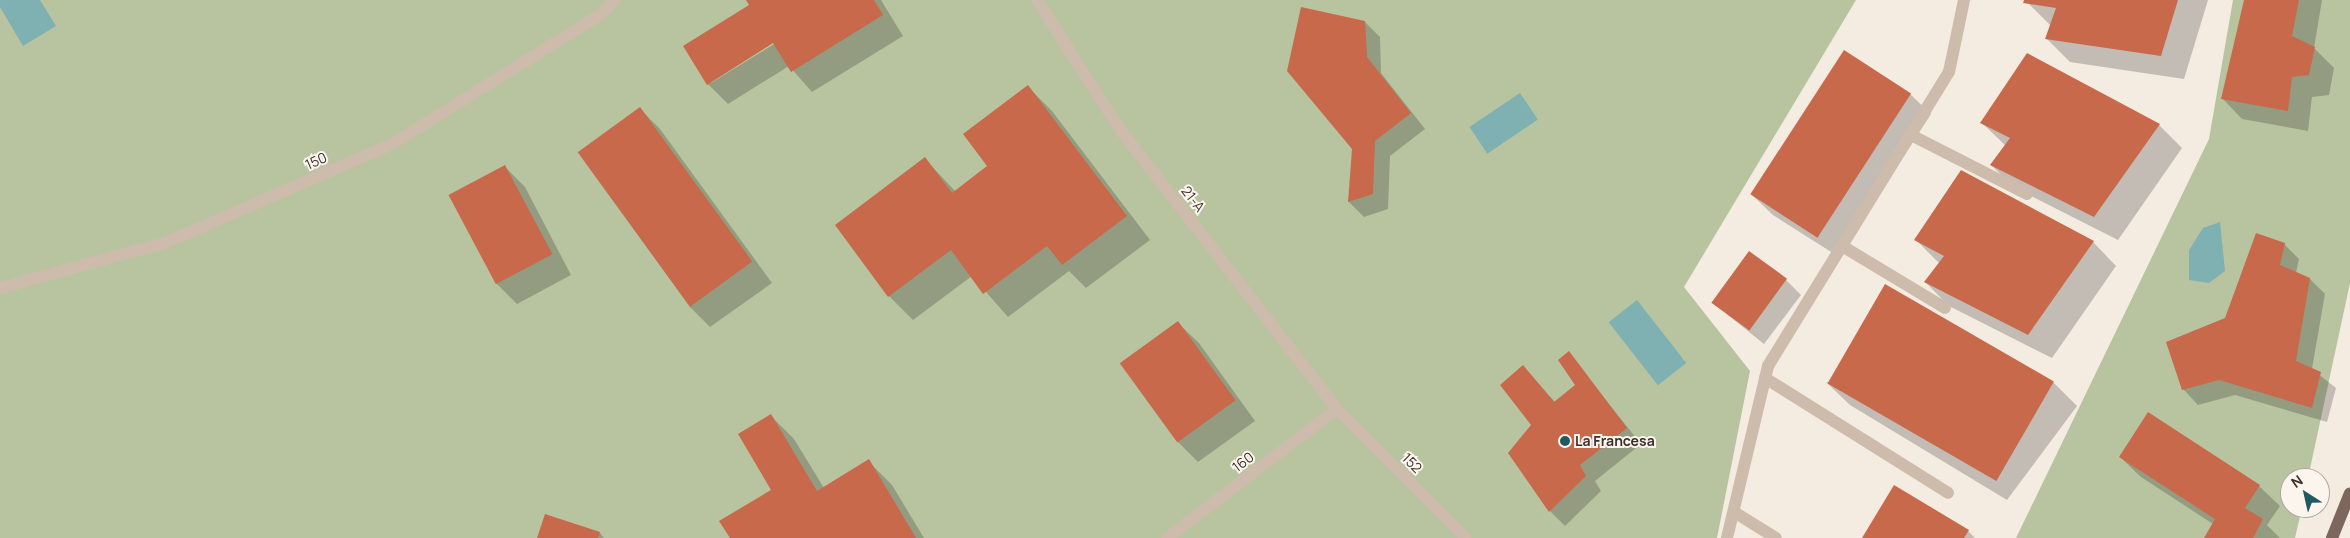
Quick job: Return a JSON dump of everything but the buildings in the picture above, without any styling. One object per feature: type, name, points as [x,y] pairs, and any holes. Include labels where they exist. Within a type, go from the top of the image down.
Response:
[{"type":"main road","points":[[2332,538],[2350,492]]},
{"type":"street","name":"150","points":[[0,288],[165,243],[394,143],[600,15],[615,0]]},
{"type":"street","name":"21-A","points":[[1037,0],[1119,128],[1337,409]]},
{"type":"street","points":[[1727,538],[1768,366],[1949,72],[1964,0]]},
{"type":"street","points":[[1911,134],[2027,194]]},
{"type":"street","points":[[1842,246],[1945,308]]},
{"type":"street","points":[[1765,378],[1948,493]]},
{"type":"street","name":"160","points":[[1167,538],[1337,409]]},
{"type":"street","name":"152","points":[[1337,409],[1466,538]]},
{"type":"street","points":[[1734,512],[1776,538]]},
{"type":"green space","points":[[0,0],[1856,0],[1684,287],[1750,371],[1717,538],[0,538]]},
{"type":"green space","points":[[2233,0],[2350,0],[2350,283],[2310,468],[2280,468],[2280,518],[2300,518],[2295,538],[2016,538],[2209,139]]},
{"type":"water","points":[[0,0],[40,0],[56,26],[23,46],[0,7]]},
{"type":"water","points":[[1520,93],[1538,120],[1487,154],[1469,127]]},
{"type":"water","points":[[2220,222],[2225,271],[2209,283],[2189,280],[2189,250],[2203,228]]},
{"type":"water","points":[[1637,300],[1686,363],[1658,385],[1609,322]]},
{"type":"place","name":"La Francesa","points":[[1565,441]]}]
